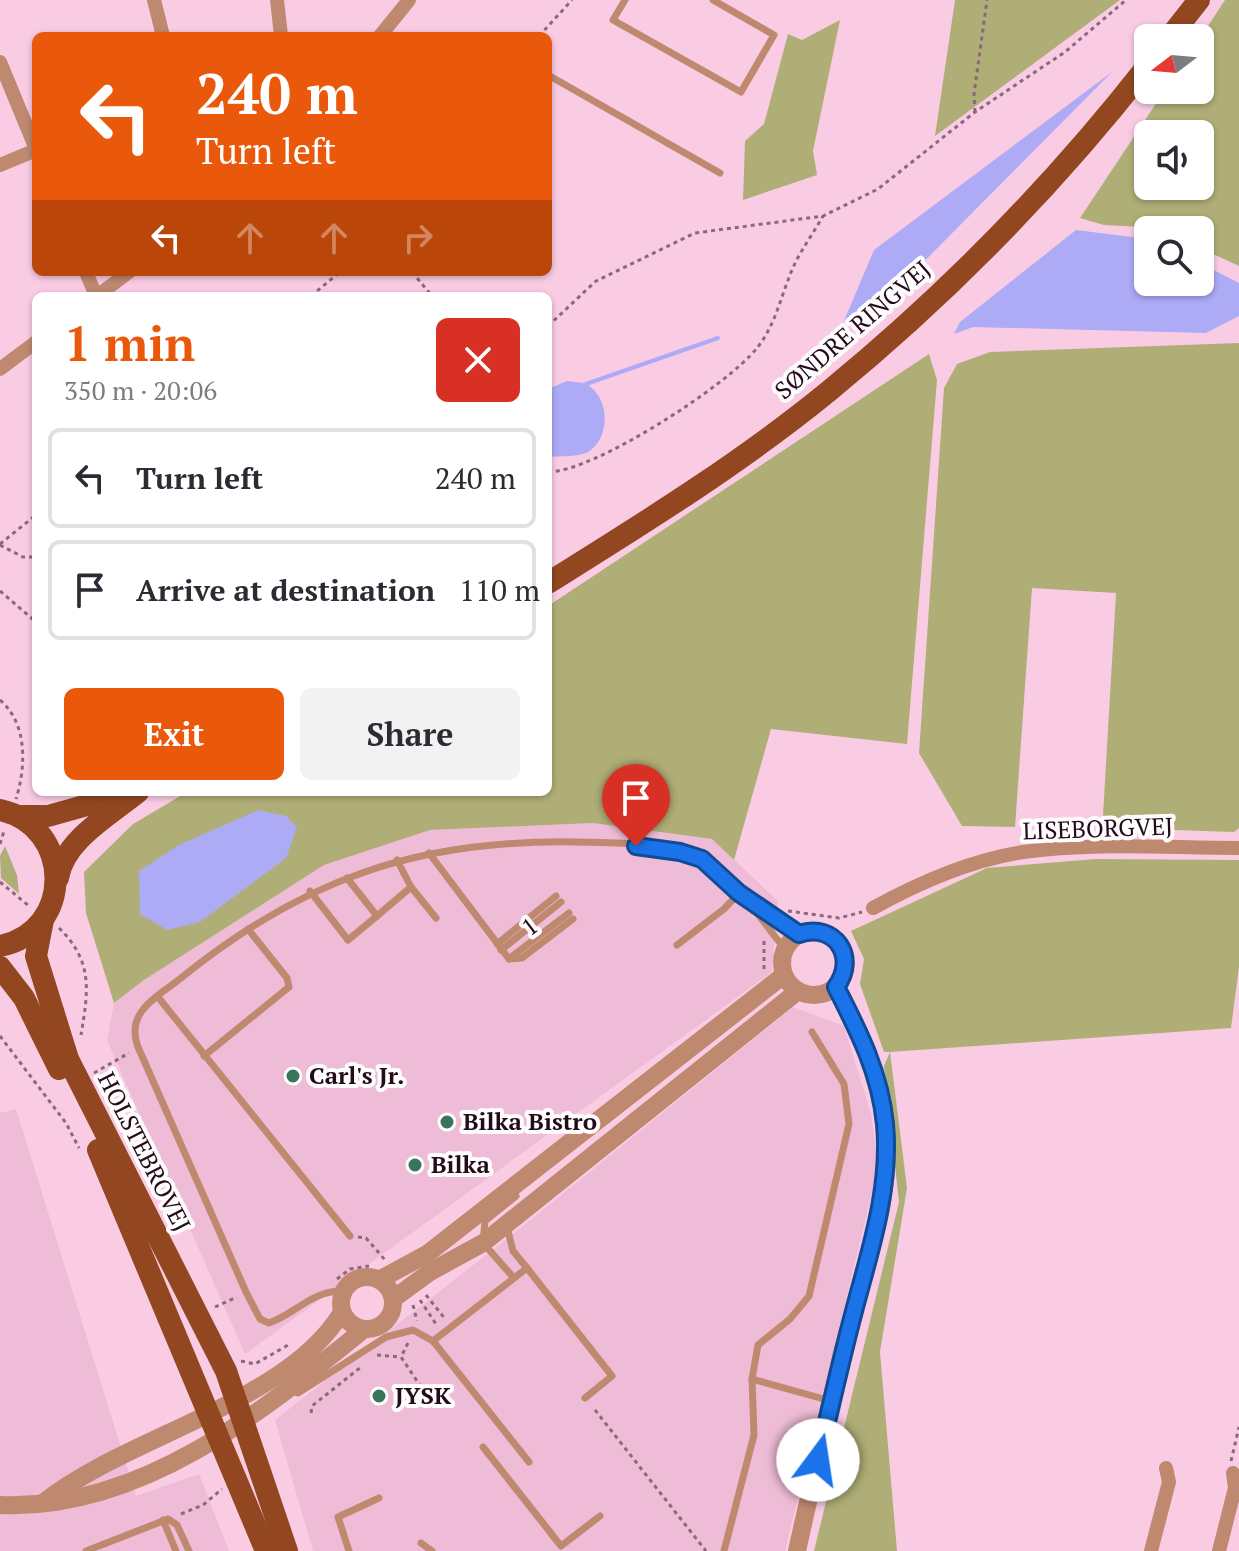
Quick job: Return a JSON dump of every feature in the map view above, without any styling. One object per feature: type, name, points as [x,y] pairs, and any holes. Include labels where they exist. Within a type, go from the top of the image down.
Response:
[{"type":"main road","points":[[1180,24],[1199,0]]},
{"type":"main road","name":"SØNDRE RINGVEJ","points":[[552,581],[675,504],[829,391],[966,267],[1101,125],[1134,83]]},
{"type":"main road","points":[[10,814],[48,816],[121,796]]},
{"type":"main road","points":[[57,883],[61,865],[72,849],[132,796]]},
{"type":"main road","points":[[10,814],[35,827],[48,843],[55,863],[57,883]]},
{"type":"main road","name":"HOLSTEBROVEJ","points":[[57,883],[53,903],[43,918],[36,948],[38,966],[68,1059],[236,1397],[287,1551]]},
{"type":"main road","points":[[0,946],[27,935],[43,918]]},
{"type":"main road","name":"HOLSTEBROVEJ","points":[[0,967],[24,998],[96,1146],[266,1551]]},
{"type":"street","points":[[154,0],[162,32]]},
{"type":"street","points":[[277,0],[281,32]]},
{"type":"street","points":[[383,32],[409,0]]},
{"type":"street","points":[[0,62],[32,140]]},
{"type":"street","points":[[0,165],[32,152]]},
{"type":"street","points":[[102,292],[124,276]]},
{"type":"street","points":[[0,369],[32,345]]},
{"type":"street","name":"LISEBORGVEJ","points":[[873,908],[914,885],[966,866],[1021,852],[1079,848],[1239,848]]},
{"type":"street","points":[[818,930],[827,933],[843,947],[846,968],[836,987],[818,995],[798,991],[784,975],[785,949],[799,934],[818,930]]},
{"type":"street","points":[[43,1503],[63,1487],[210,1413],[317,1346],[342,1312],[344,1291],[355,1279],[379,1280],[427,1254],[784,975]]},
{"type":"street","points":[[797,1551],[879,1218],[886,1167],[885,1125],[878,1084],[863,1037],[836,987]]},
{"type":"street","points":[[0,1505],[77,1500],[122,1485],[245,1420],[289,1391],[363,1330],[386,1322],[393,1299],[430,1272],[483,1243],[798,991]]},
{"type":"street","points":[[379,1280],[393,1299]]},
{"type":"street","points":[[342,1312],[350,1324],[363,1330]]},
{"type":"street","points":[[1151,1551],[1169,1482],[1166,1468]]},
{"type":"street","points":[[1219,1551],[1235,1488],[1233,1473]]},
{"type":"lane","points":[[625,0],[613,20],[741,92],[774,35],[713,0]]},
{"type":"lane","points":[[552,77],[720,173]]},
{"type":"lane","points":[[344,1291],[329,1290],[309,1298],[269,1323],[260,1319],[138,1047],[134,1020],[158,997],[248,929],[310,891],[397,860],[498,844],[551,842],[658,849],[702,859],[739,893],[785,949]]},
{"type":"lane","points":[[429,853],[509,959],[571,916]]},
{"type":"lane","points":[[397,860],[411,887],[436,918]]},
{"type":"lane","points":[[347,878],[377,916]]},
{"type":"lane","points":[[310,891],[348,940],[411,887]]},
{"type":"lane","points":[[739,893],[799,934]]},
{"type":"lane","points":[[677,945],[724,909],[739,893]]},
{"type":"lane","points":[[499,947],[558,899]]},
{"type":"lane","points":[[204,1056],[289,987],[287,978],[248,929]]},
{"type":"lane","points":[[158,997],[350,1236]]},
{"type":"lane","points":[[724,1551],[754,1435],[752,1379],[758,1345],[790,1319],[809,1296],[849,1124],[844,1084],[812,1032]]},
{"type":"lane","points":[[514,1278],[483,1243],[485,1221],[544,1174],[552,1157]]},
{"type":"lane","points":[[507,1224],[513,1251],[612,1376],[585,1398]]},
{"type":"lane","points":[[433,1341],[527,1268]]},
{"type":"lane","points":[[289,1391],[298,1393],[401,1331],[413,1330],[433,1341],[529,1462]]},
{"type":"lane","points":[[752,1379],[832,1401]]},
{"type":"lane","points":[[483,1447],[561,1546],[600,1516]]},
{"type":"lane","points":[[349,1551],[338,1517],[379,1498]]},
{"type":"lane","points":[[163,1520],[176,1551]]},
{"type":"lane","points":[[86,1551],[163,1520],[173,1520],[189,1551]]},
{"type":"lane","points":[[421,1543],[432,1551]]},
{"type":"path","points":[[543,32],[572,0]]},
{"type":"path","points":[[975,112],[974,94],[987,0]]},
{"type":"path","points":[[552,322],[596,281],[695,233],[823,216],[878,189],[975,112],[1065,52],[1126,0]]},
{"type":"path","points":[[552,471],[580,466],[657,424],[734,373],[759,347],[778,310],[793,269],[823,216]]},
{"type":"path","points":[[316,292],[335,276]]},
{"type":"path","points":[[415,276],[429,292]]},
{"type":"path","points":[[32,518],[0,544],[23,557],[32,557]]},
{"type":"path","points":[[0,591],[32,619]]},
{"type":"path","points":[[0,700],[16,723],[24,773],[0,844]]},
{"type":"path","points":[[0,882],[69,938],[86,973],[88,998],[80,1045]]},
{"type":"path","points":[[88,1077],[138,1047]]},
{"type":"path","points":[[212,1309],[246,1292]]},
{"type":"path","points":[[376,1355],[401,1357]]},
{"type":"path","points":[[311,1413],[312,1406],[366,1363]]},
{"type":"path","points":[[595,1410],[706,1551]]},
{"type":"path","points":[[1233,1473],[1230,1457],[1239,1427]]},
{"type":"path","points":[[173,1520],[203,1505],[216,1493]]},
{"type":"shaded area","points":[[955,0],[1120,0],[935,136]]},
{"type":"shaded area","points":[[1225,0],[1239,0],[1239,266],[1214,254],[1214,216],[1134,216],[1134,227],[1104,225],[1080,218],[1134,137],[1134,200],[1214,200],[1214,120],[1145,120],[1156,104],[1214,104],[1214,24],[1209,24]]},
{"type":"shaded area","points":[[840,20],[813,151],[817,175],[743,200],[745,141],[764,124],[788,34],[802,40]]},
{"type":"shaded area","points":[[1112,72],[860,326],[844,321],[874,250]]},
{"type":"shaded area","points":[[1076,230],[1134,237],[1134,296],[1214,296],[1214,270],[1239,283],[1239,316],[1206,333],[973,327],[954,334],[960,322]]},
{"type":"shaded area","points":[[1239,343],[1239,828],[1234,832],[1115,828],[1103,815],[1116,593],[1032,588],[1015,827],[962,826],[919,753],[944,388],[957,364],[990,352]]},
{"type":"shaded area","points":[[929,354],[937,380],[907,744],[771,729],[734,860],[712,839],[593,823],[430,830],[324,865],[144,980],[114,1003],[86,913],[84,872],[133,824],[180,796],[552,796],[552,603]]},
{"type":"shaded area","points":[[567,381],[586,384],[600,399],[604,408],[604,429],[594,447],[586,453],[552,457],[552,387]]},
{"type":"shaded area","points":[[258,810],[286,816],[297,827],[286,858],[200,922],[167,930],[140,914],[139,871],[179,845]]},
{"type":"shaded area","points":[[593,823],[712,839],[778,901],[772,972],[245,1354],[107,1040],[114,1003],[144,980],[324,865],[430,830]]},
{"type":"shaded area","points":[[5,846],[17,875],[19,894],[1,878],[0,856]]},
{"type":"shaded area","points":[[1095,859],[1239,860],[1239,967],[1231,1028],[884,1052],[860,984],[864,959],[851,931],[987,868]]},
{"type":"shaded area","points":[[793,1007],[844,1026],[871,1114],[878,1167],[785,1551],[313,1551],[275,1420],[523,1226]]},
{"type":"shaded area","points":[[890,1052],[907,1188],[880,1352],[897,1551],[814,1551],[899,1202],[884,1066]]},
{"type":"shaded area","points":[[16,1109],[136,1496],[199,1474],[229,1551],[0,1551],[0,1113]]},
{"type":"waterway","points":[[586,384],[718,338]]},
{"type":"place","name":"Carl's Jr.","points":[[293,1076]]},
{"type":"place","name":"Bilka Bistro","points":[[447,1122]]},
{"type":"place","name":"Bilka","points":[[415,1165]]},
{"type":"place","name":"JYSK","points":[[379,1396]]},
{"type":"route","points":[[636,846],[680,852],[702,859],[739,893],[799,934],[818,930],[836,939],[843,947],[846,968],[836,987],[863,1037],[878,1084],[885,1125],[886,1167],[879,1218],[818,1460]]}]
